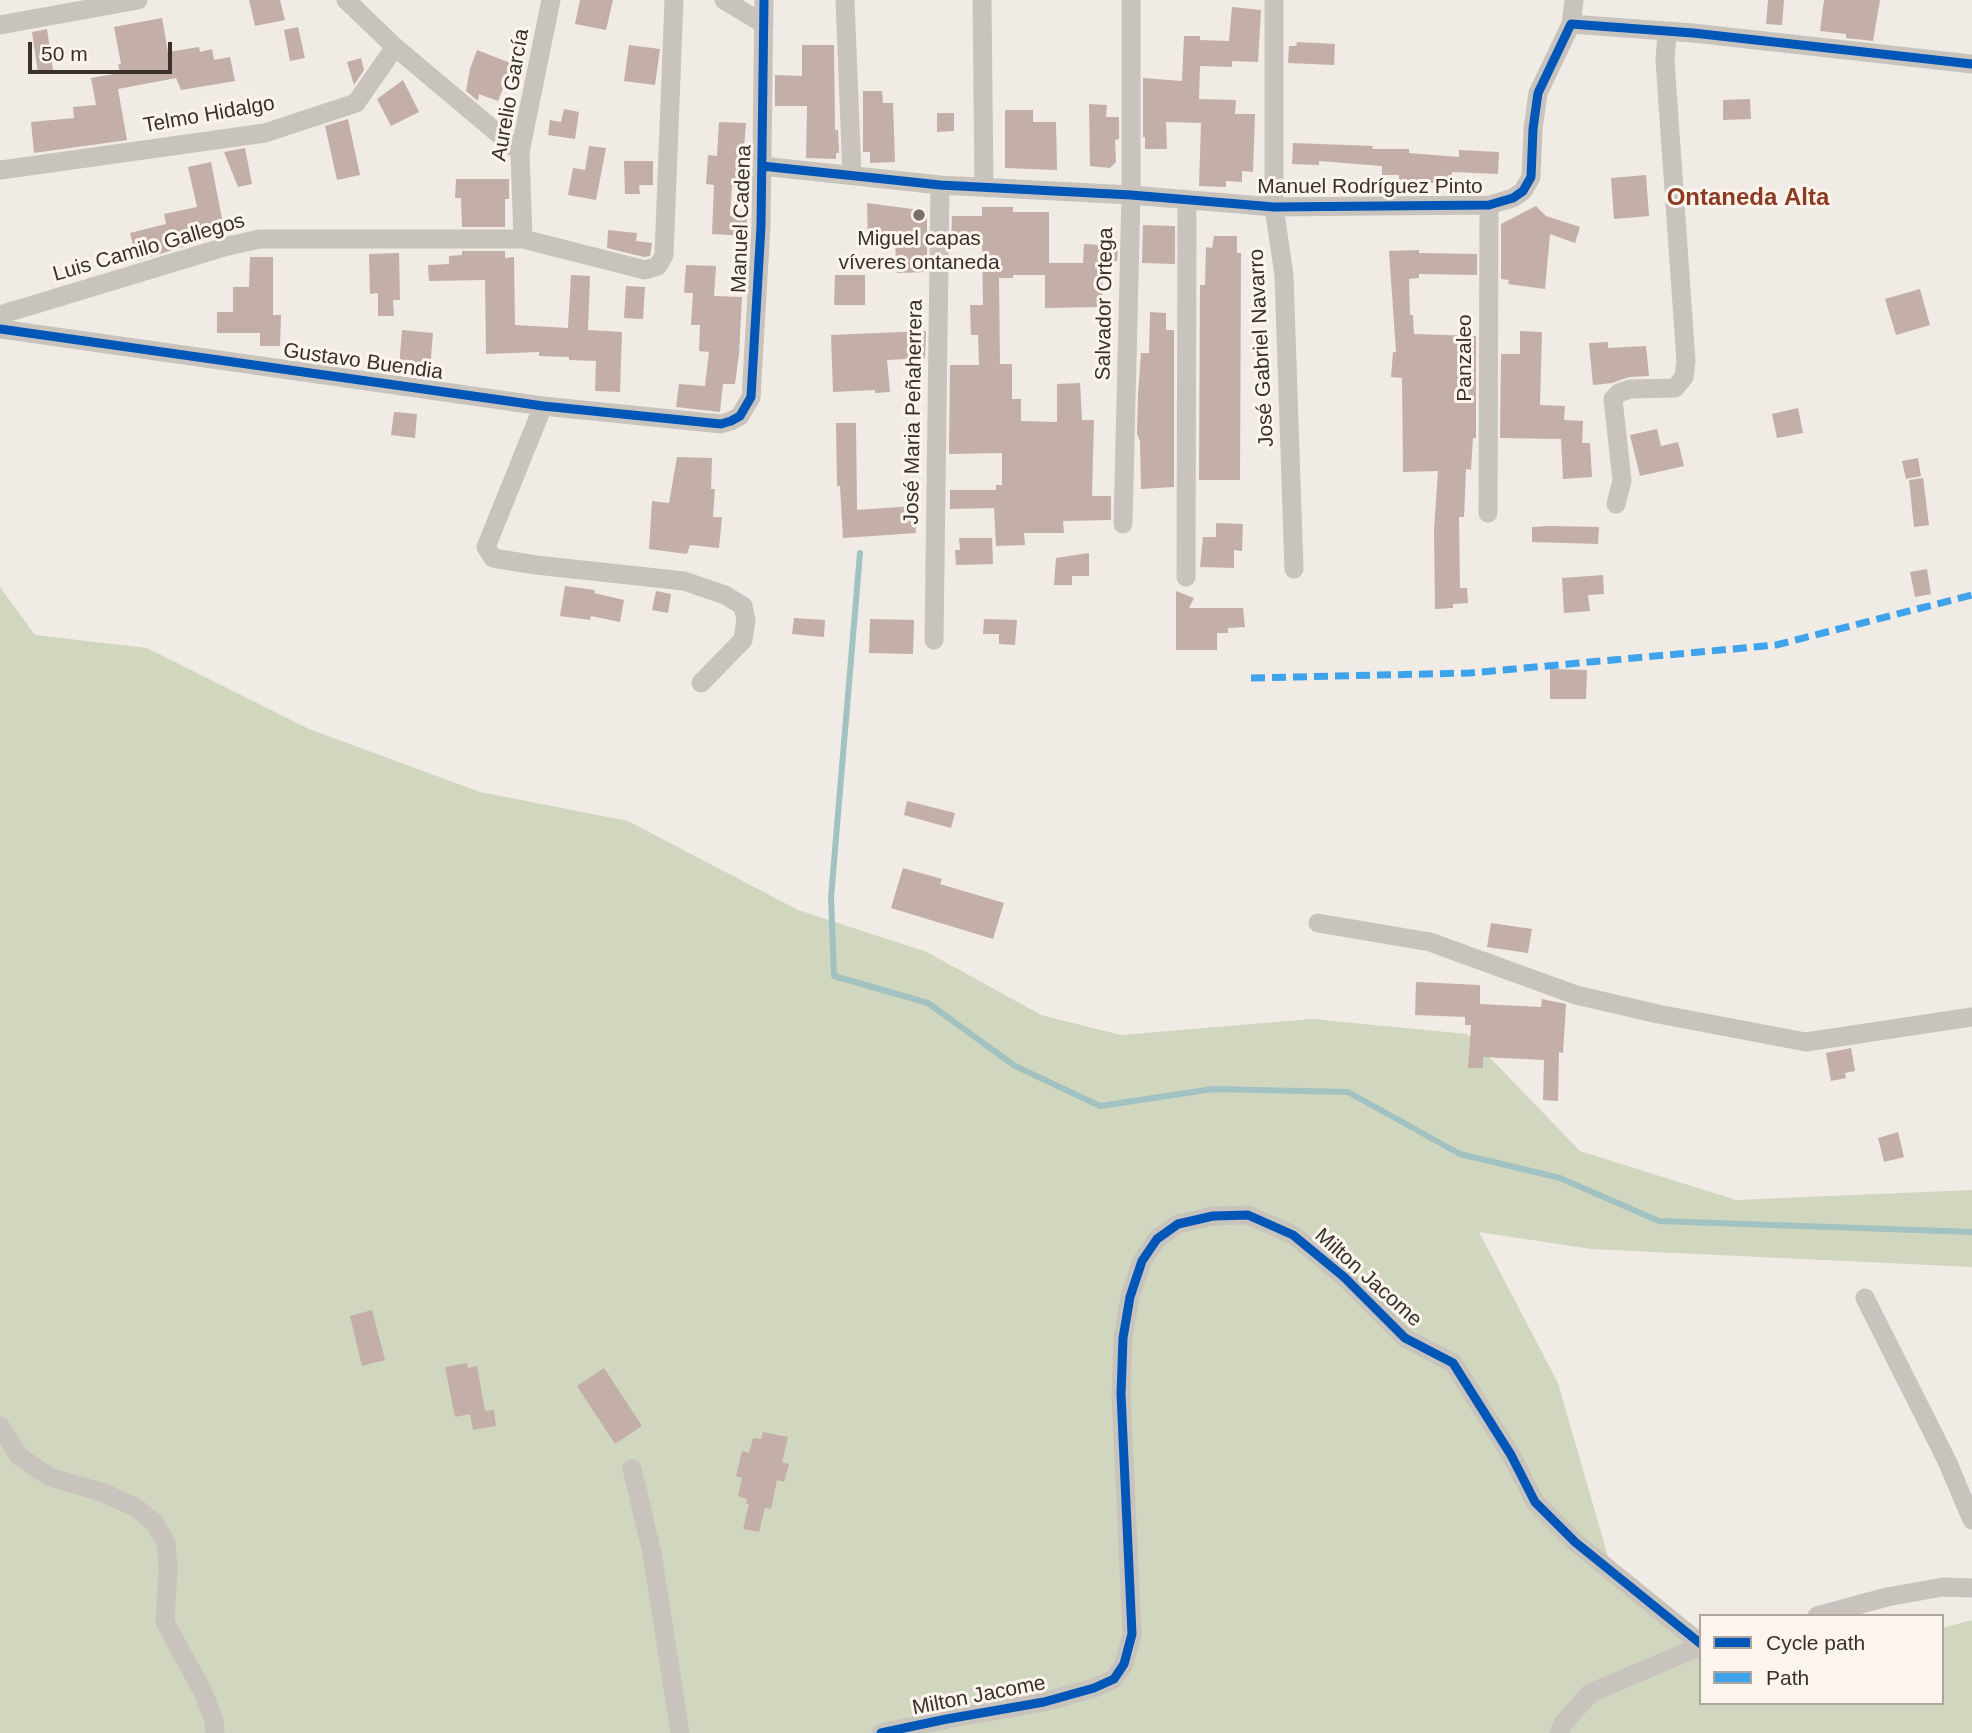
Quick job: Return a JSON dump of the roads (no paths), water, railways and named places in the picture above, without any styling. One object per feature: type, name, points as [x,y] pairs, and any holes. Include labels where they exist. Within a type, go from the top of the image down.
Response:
[{"type":"street","points":[[0,25],[138,0]]},
{"type":"street","points":[[346,0],[395,47],[520,152]]},
{"type":"street","name":"Aurelio García","points":[[523,239],[520,152],[551,0]]},
{"type":"street","name":"Luis Camilo Gallegos","points":[[0,315],[228,246],[260,239],[523,239],[645,270],[658,266],[664,255],[674,0]]},
{"type":"street","points":[[724,0],[764,24]]},
{"type":"street","name":"Manuel Cadena","points":[[721,424],[740,416],[751,397],[762,166],[764,0]]},
{"type":"street","points":[[845,0],[852,175]]},
{"type":"street","points":[[982,0],[984,187]]},
{"type":"street","name":"Salvador Ortega","points":[[1123,524],[1131,0]]},
{"type":"street","name":"José Gabriel Navarro","points":[[1274,0],[1274,207],[1284,275],[1294,569]]},
{"type":"street","name":"Manuel Rodríguez Pinto","points":[[762,166],[940,185],[1130,195],[1274,207],[1489,205],[1513,198],[1523,191],[1531,177],[1532,129],[1538,93],[1571,24],[1574,0]]},
{"type":"street","points":[[1571,24],[1693,33],[1972,64]]},
{"type":"street","points":[[1616,504],[1622,481],[1613,399],[1619,393],[1630,389],[1675,388],[1684,377],[1686,361],[1666,72],[1667,32]]},
{"type":"street","name":"Telmo Hidalgo","points":[[0,170],[265,133],[356,103],[395,47]]},
{"type":"street","name":"José Maria Peñaherrera","points":[[934,640],[940,185]]},
{"type":"street","points":[[1186,577],[1187,201]]},
{"type":"street","name":"Panzaleo","points":[[1488,513],[1489,205]]},
{"type":"street","name":"Gustavo Buendia","points":[[0,329],[543,406],[721,424]]},
{"type":"street","points":[[543,406],[486,547],[494,558],[684,581],[725,595],[743,606],[746,620],[743,640],[701,683]]},
{"type":"street","points":[[1318,923],[1430,942],[1576,995],[1658,1014],[1807,1042],[1972,1017]]},
{"type":"street","name":"Milton Jacome","points":[[881,1733],[1056,1699],[1114,1679],[1124,1664],[1132,1634],[1121,1394],[1123,1338],[1130,1297],[1142,1261],[1157,1239],[1178,1224],[1213,1216],[1248,1215],[1293,1235],[1344,1277],[1405,1338],[1453,1363],[1511,1455],[1535,1502],[1575,1542],[1699,1643]]},
{"type":"street","points":[[1865,1298],[1947,1461],[1972,1520]]},
{"type":"street","points":[[0,1426],[19,1456],[50,1477],[104,1493],[135,1507],[155,1522],[166,1544],[168,1569],[165,1622],[204,1692],[214,1721],[215,1733]]},
{"type":"street","points":[[632,1469],[654,1565],[680,1733]]},
{"type":"street","points":[[1824,1614],[1887,1597],[1943,1587],[1972,1588]]},
{"type":"street","points":[[1559,1733],[1563,1724],[1590,1693],[1699,1646]]},
{"type":"waterway","points":[[860,553],[831,897],[834,976],[928,1003],[1015,1066],[1100,1106],[1213,1089],[1348,1092],[1460,1154],[1560,1178],[1659,1221],[1972,1232]]},
{"type":"place","name":"Miguel capas víveres ontaneda","points":[[919,215]]},
{"type":"district","name":"Ontaneda Alta","points":[[1748,198]]}]
